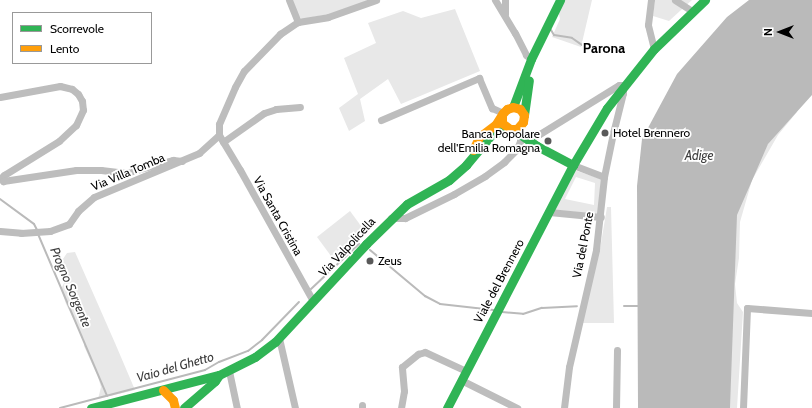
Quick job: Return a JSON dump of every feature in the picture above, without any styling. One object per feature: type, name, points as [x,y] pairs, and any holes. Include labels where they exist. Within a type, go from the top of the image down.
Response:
[{"type":"main road","points":[[513,107],[530,63],[560,0]]},
{"type":"main road","name":"Viale del Brennero","points":[[447,408],[573,165],[607,108],[623,85],[654,49],[705,0]]},
{"type":"main road","points":[[391,218],[407,204],[449,180],[459,172],[490,136],[520,127],[524,119],[529,86],[530,63]]},
{"type":"main road","points":[[469,161],[479,137],[496,124],[507,109],[513,107],[520,109],[537,146]]},
{"type":"main road","points":[[502,114],[502,123],[537,146],[573,165]]},
{"type":"main road","name":"Via Valpolicella","points":[[91,408],[219,375],[255,358],[279,338],[391,218]]},
{"type":"main road","points":[[184,408],[215,382],[219,375]]},
{"type":"main road","points":[[163,390],[173,400],[175,408]]},
{"type":"street","points":[[289,0],[298,22]]},
{"type":"street","points":[[218,133],[235,87],[244,71],[280,34],[298,22],[328,17],[376,0]]},
{"type":"street","points":[[495,0],[505,14],[530,63]]},
{"type":"street","points":[[504,0],[505,14]]},
{"type":"street","points":[[651,0],[648,25],[654,49]]},
{"type":"street","points":[[675,0],[692,11]]},
{"type":"street","points":[[381,120],[479,78],[492,108],[502,114]]},
{"type":"street","points":[[533,136],[538,135],[619,85],[623,85]]},
{"type":"street","name":"Via del Ponte","points":[[564,408],[569,367],[596,250],[601,217],[604,177],[623,93],[623,85]]},
{"type":"street","points":[[0,97],[60,86],[72,90],[78,94],[82,101],[83,110],[81,118],[76,125],[59,141],[4,175],[1,178],[3,181],[76,170],[101,170],[126,173],[173,160],[182,161]]},
{"type":"street","points":[[223,142],[264,113],[276,109],[300,107]]},
{"type":"street","points":[[514,130],[520,141],[517,149],[537,146]]},
{"type":"street","name":"Via Santa Cristina","points":[[218,133],[313,301]]},
{"type":"street","name":"Via Villa Tomba","points":[[0,231],[21,233],[50,231],[69,224],[78,211],[94,197],[199,153],[218,133]]},
{"type":"street","name":"Via Valpolicella","points":[[391,218],[405,218],[454,194],[496,169],[517,149]]},
{"type":"street","points":[[573,165],[604,177]]},
{"type":"street","points":[[549,212],[601,217]]},
{"type":"street","points":[[743,408],[747,308],[812,313]]},
{"type":"street","points":[[279,338],[295,408]]},
{"type":"street","points":[[616,408],[617,350]]},
{"type":"street","points":[[401,408],[404,391],[402,367],[418,354],[425,352],[466,371]]},
{"type":"street","points":[[229,371],[237,408]]},
{"type":"street","points":[[461,380],[517,408]]},
{"type":"shaded area","points":[[292,0],[376,0],[346,11],[302,19],[297,15]]},
{"type":"shaded area","points":[[563,0],[592,0],[581,47],[552,37],[560,19],[558,10]]},
{"type":"shaded area","points":[[655,0],[692,0],[669,21],[653,16]]},
{"type":"shaded area","points":[[455,9],[480,71],[401,104],[388,79],[360,99],[365,121],[349,131],[339,108],[358,94],[344,58],[376,43],[368,23],[403,11],[421,18]]},
{"type":"shaded area","points":[[789,112],[797,112],[778,135],[752,180],[740,222],[739,258],[735,284],[737,303],[743,312],[737,408],[712,408],[740,186]]},
{"type":"shaded area","points":[[574,170],[601,179],[598,214],[554,210]],"holes":[[[576,177],[595,183],[594,205],[565,199]]]},
{"type":"shaded area","points":[[607,207],[611,207],[614,323],[581,323],[600,249]]},
{"type":"shaded area","points":[[350,211],[364,230],[331,256],[317,237]]},
{"type":"shaded area","points":[[75,252],[135,390],[98,399],[101,387],[98,377],[84,346],[84,340],[66,304],[61,289],[65,281],[63,259],[67,253]]},
{"type":"water","name":"Adige","points":[[749,0],[812,0],[812,95],[768,144],[737,215],[730,408],[638,408],[637,186],[642,139],[677,74],[727,17]]},
{"type":"waterway","points":[[551,30],[554,35],[572,38],[582,45]]},
{"type":"waterway","name":"Progno Sorgente","points":[[0,199],[34,224],[37,230]]},
{"type":"waterway","name":"Progno Sorgente","points":[[38,234],[107,396]]},
{"type":"waterway","name":"Vaio del Ghetto","points":[[311,289],[359,244]]},
{"type":"waterway","name":"Vaio del Ghetto","points":[[370,250],[425,296],[440,304],[494,310]]},
{"type":"waterway","name":"Vaio del Ghetto","points":[[60,408],[205,370],[219,362],[248,351],[262,340],[299,302]]},
{"type":"waterway","name":"Vaio del Ghetto","points":[[502,312],[523,314],[542,308],[577,306]]},
{"type":"waterway","name":"Vaio del Ghetto","points":[[624,306],[638,306]]},
{"type":"traffic: fast","points":[[513,107],[531,59],[560,0]]},
{"type":"traffic: fast","points":[[447,408],[573,165],[607,108],[654,49],[705,0]]},
{"type":"traffic: fast","points":[[524,115],[529,80]]},
{"type":"traffic: fast","points":[[91,408],[219,375],[255,357],[275,342],[366,244],[407,204],[449,180],[466,165],[490,136],[507,128]]},
{"type":"traffic: fast","points":[[514,130],[537,146],[573,165]]},
{"type":"traffic: fast","points":[[184,408],[215,381],[219,375]]},
{"type":"traffic: slow","points":[[473,150],[479,137],[496,124],[503,113],[507,109],[513,107],[520,109],[524,115],[523,122],[517,129],[510,129],[502,123],[502,115]]},
{"type":"traffic: slow","points":[[163,390],[173,400],[175,408]]},
{"type":"place","name":"Hotel Brennero","points":[[605,133]]},
{"type":"place","name":"Banca Popolare dell'Emilia Romagna","points":[[548,141]]},
{"type":"place","name":"Zeus","points":[[370,261]]},
{"type":"district","name":"Parona","points":[[604,48]]}]
